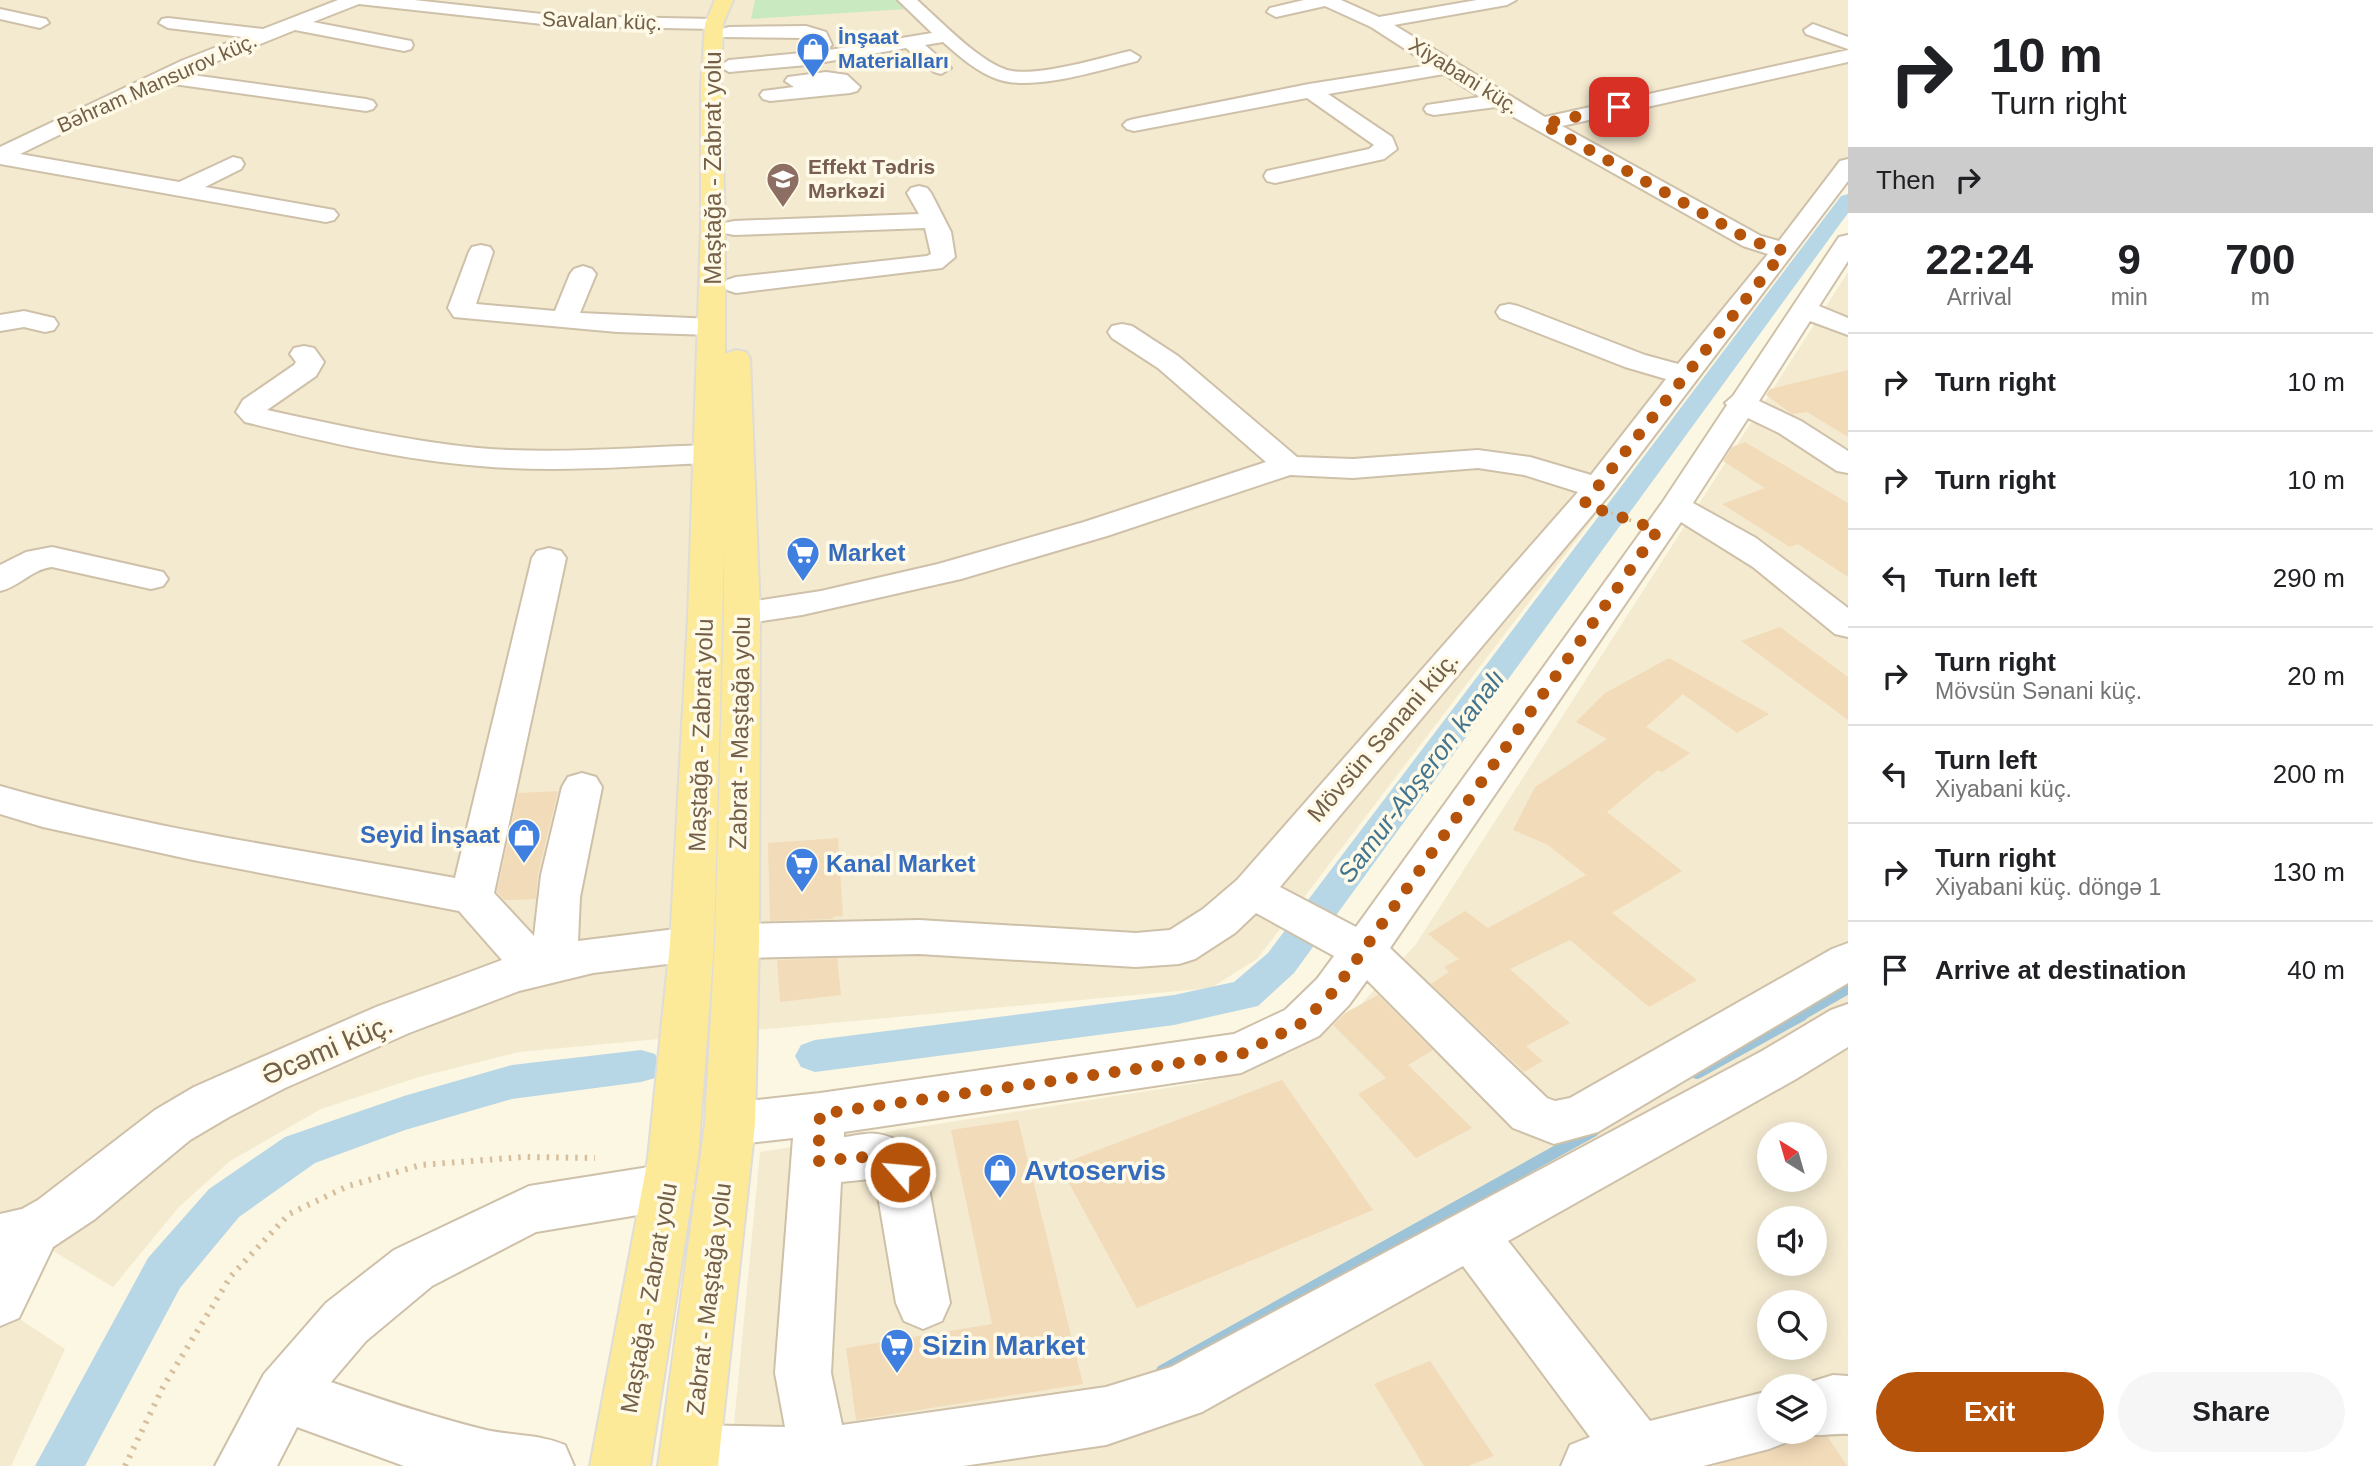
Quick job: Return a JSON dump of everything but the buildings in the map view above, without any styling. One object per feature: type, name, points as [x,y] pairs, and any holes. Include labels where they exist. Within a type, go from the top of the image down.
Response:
[{"type":"main road","name":"Zabrat - Maştağa yolu","points":[[689,1461],[730,1124],[714,943],[742,613],[733,228],[738,43]]},
{"type":"main road","name":"Maştağa - Zabrat yolu","points":[[620,1466],[677,1126],[714,943],[706,618],[712,327],[711,86],[738,43]]},
{"type":"street","name":"Bəhram Mansurov küç.","points":[[3,152],[212,54],[354,0]]},
{"type":"street","name":"Savalan küç.","points":[[364,0],[600,31],[738,43]]},
{"type":"street","points":[[907,0],[947,36],[997,72],[1016,77],[1130,57]]},
{"type":"street","points":[[1276,12],[1327,0]]},
{"type":"street","name":"Xiyabani küç.","points":[[1327,0],[1377,23],[1444,68],[1499,100],[1752,241],[1784,251]]},
{"type":"street","points":[[1377,23],[1507,0]]},
{"type":"street","points":[[0,12],[26,4]]},
{"type":"street","points":[[395,24],[426,8]]},
{"type":"street","points":[[0,12],[40,23]]},
{"type":"street","points":[[168,23],[265,35]]},
{"type":"street","points":[[294,23],[404,45]]},
{"type":"street","points":[[1813,30],[1848,43]]},
{"type":"street","points":[[738,43],[806,32],[819,36],[823,45]]},
{"type":"street","points":[[738,43],[807,59],[947,36]]},
{"type":"street","points":[[910,42],[941,68]]},
{"type":"street","points":[[1543,124],[1848,56]]},
{"type":"street","points":[[1134,125],[1309,90],[1444,68]]},
{"type":"street","points":[[163,77],[366,105]]},
{"type":"street","points":[[1275,176],[1376,154],[1386,149],[1384,142],[1309,90]]},
{"type":"street","points":[[1434,109],[1499,100]]},
{"type":"street","points":[[3,152],[326,215]]},
{"type":"street","points":[[185,188],[233,164]]},
{"type":"street","name":"Mövsün Sənani küç.","points":[[714,943],[832,937],[919,937],[1136,950],[1179,947],[1219,921],[1252,891],[1591,496],[1848,166]]},
{"type":"street","points":[[736,285],[933,263],[943,257],[944,250],[934,220],[919,193]]},
{"type":"street","points":[[733,228],[934,220]]},
{"type":"street","points":[[819,1138],[1241,1054],[1302,1023],[1333,992],[1363,951],[1666,518],[1848,242]]},
{"type":"street","points":[[481,252],[461,308],[463,311],[564,320],[712,327]]},
{"type":"street","points":[[564,320],[583,274]]},
{"type":"street","points":[[1802,309],[1848,327]]},
{"type":"street","points":[[1509,312],[1636,361],[1684,375]]},
{"type":"street","points":[[0,323],[24,319],[45,324]]},
{"type":"street","points":[[1122,332],[1168,362],[1288,465]]},
{"type":"street","points":[[304,354],[310,362],[306,370],[253,406],[251,412],[255,416],[362,440],[478,457],[533,460],[709,454]]},
{"type":"street","points":[[1740,402],[1790,427],[1848,464]]},
{"type":"street","points":[[742,613],[822,603],[970,567],[1056,542],[1288,465],[1316,470],[1348,471],[1461,458],[1498,460],[1536,468],[1591,496]]},
{"type":"street","points":[[1666,518],[1704,519],[1739,540],[1848,626]]},
{"type":"street","points":[[0,581],[26,564],[39,558],[52,557],[151,579]]},
{"type":"street","points":[[472,897],[549,558]]},
{"type":"street","points":[[0,800],[43,813],[180,842],[472,897],[547,966],[555,940],[556,916],[582,788]]},
{"type":"street","points":[[1252,891],[1363,951],[1398,981],[1530,1113],[1553,1123],[1581,1117],[1848,961]]},
{"type":"street","name":"Əcəmi küç.","points":[[17,1234],[74,1203],[145,1144],[192,1113],[261,1076],[463,992],[547,966],[600,954],[714,943]]},
{"type":"street","points":[[689,1461],[824,1462],[1105,1416],[1182,1392],[1779,1065],[1848,1024]]},
{"type":"street","points":[[730,1124],[819,1138],[878,1156],[900,1172],[923,1303]]},
{"type":"street","points":[[819,1138],[803,1373],[810,1414],[824,1462]]},
{"type":"street","points":[[246,1466],[284,1394],[346,1322],[413,1268],[529,1210],[668,1188]]},
{"type":"street","points":[[0,1300],[17,1234]]},
{"type":"street","points":[[1470,1234],[1614,1459],[1757,1423]]},
{"type":"street","points":[[284,1394],[414,1440],[489,1460],[544,1466]]},
{"type":"street","points":[[1827,1406],[1848,1405]]},
{"type":"path","points":[[1591,496],[1666,518]]},
{"type":"path","points":[[125,1466],[163,1387],[231,1276],[289,1214],[348,1186],[421,1165],[523,1157],[605,1158]]},
{"type":"shaded area","points":[[0,0],[1848,0],[1848,184],[1257,959],[1211,988],[519,1052],[419,1077],[321,1109],[230,1161],[179,1207],[113,1287],[0,1219]]},
{"type":"shaded area","points":[[1848,272],[1848,1466],[730,1466],[760,1152],[1204,1082],[1292,1052],[1354,1012],[1416,944]]},
{"type":"shaded area","points":[[0,1306],[65,1349],[11,1466],[0,1466]]},
{"type":"green space","points":[[755,0],[896,0],[906,9],[751,19]]},
{"type":"waterway","name":"Samur-Abşeron kanalı","points":[[815,1056],[1174,1010],[1245,995],[1281,963],[1848,200]]},
{"type":"waterway","points":[[1799,1017],[1848,989]]},
{"type":"waterway","points":[[1697,1073],[1802,1015]]},
{"type":"waterway","name":"Samur-Abşeron kanalı","points":[[59,1466],[164,1273],[224,1203],[300,1150],[404,1113],[512,1082],[641,1066]]},
{"type":"waterway","points":[[1162,1371],[1593,1131]]},
{"type":"place","name":"İnşaat Materialları","points":[[813,79]]},
{"type":"place","name":"Effekt Tədris Mərkəzi","points":[[783,209]]},
{"type":"place","name":"Market","points":[[803,583]]},
{"type":"place","name":"Seyid İnşaat","points":[[524,865]]},
{"type":"place","name":"Kanal Market","points":[[802,894]]},
{"type":"place","name":"Avtoservis","points":[[1000,1200]]},
{"type":"place","name":"Sizin Market","points":[[897,1375]]},
{"type":"route","points":[[900,1172],[878,1156],[818,1161],[820,1114],[1241,1054],[1302,1023],[1333,992],[1363,951],[1658,530],[1584,504],[1784,251],[1752,241],[1687,202],[1543,124],[1619,107]]}]
